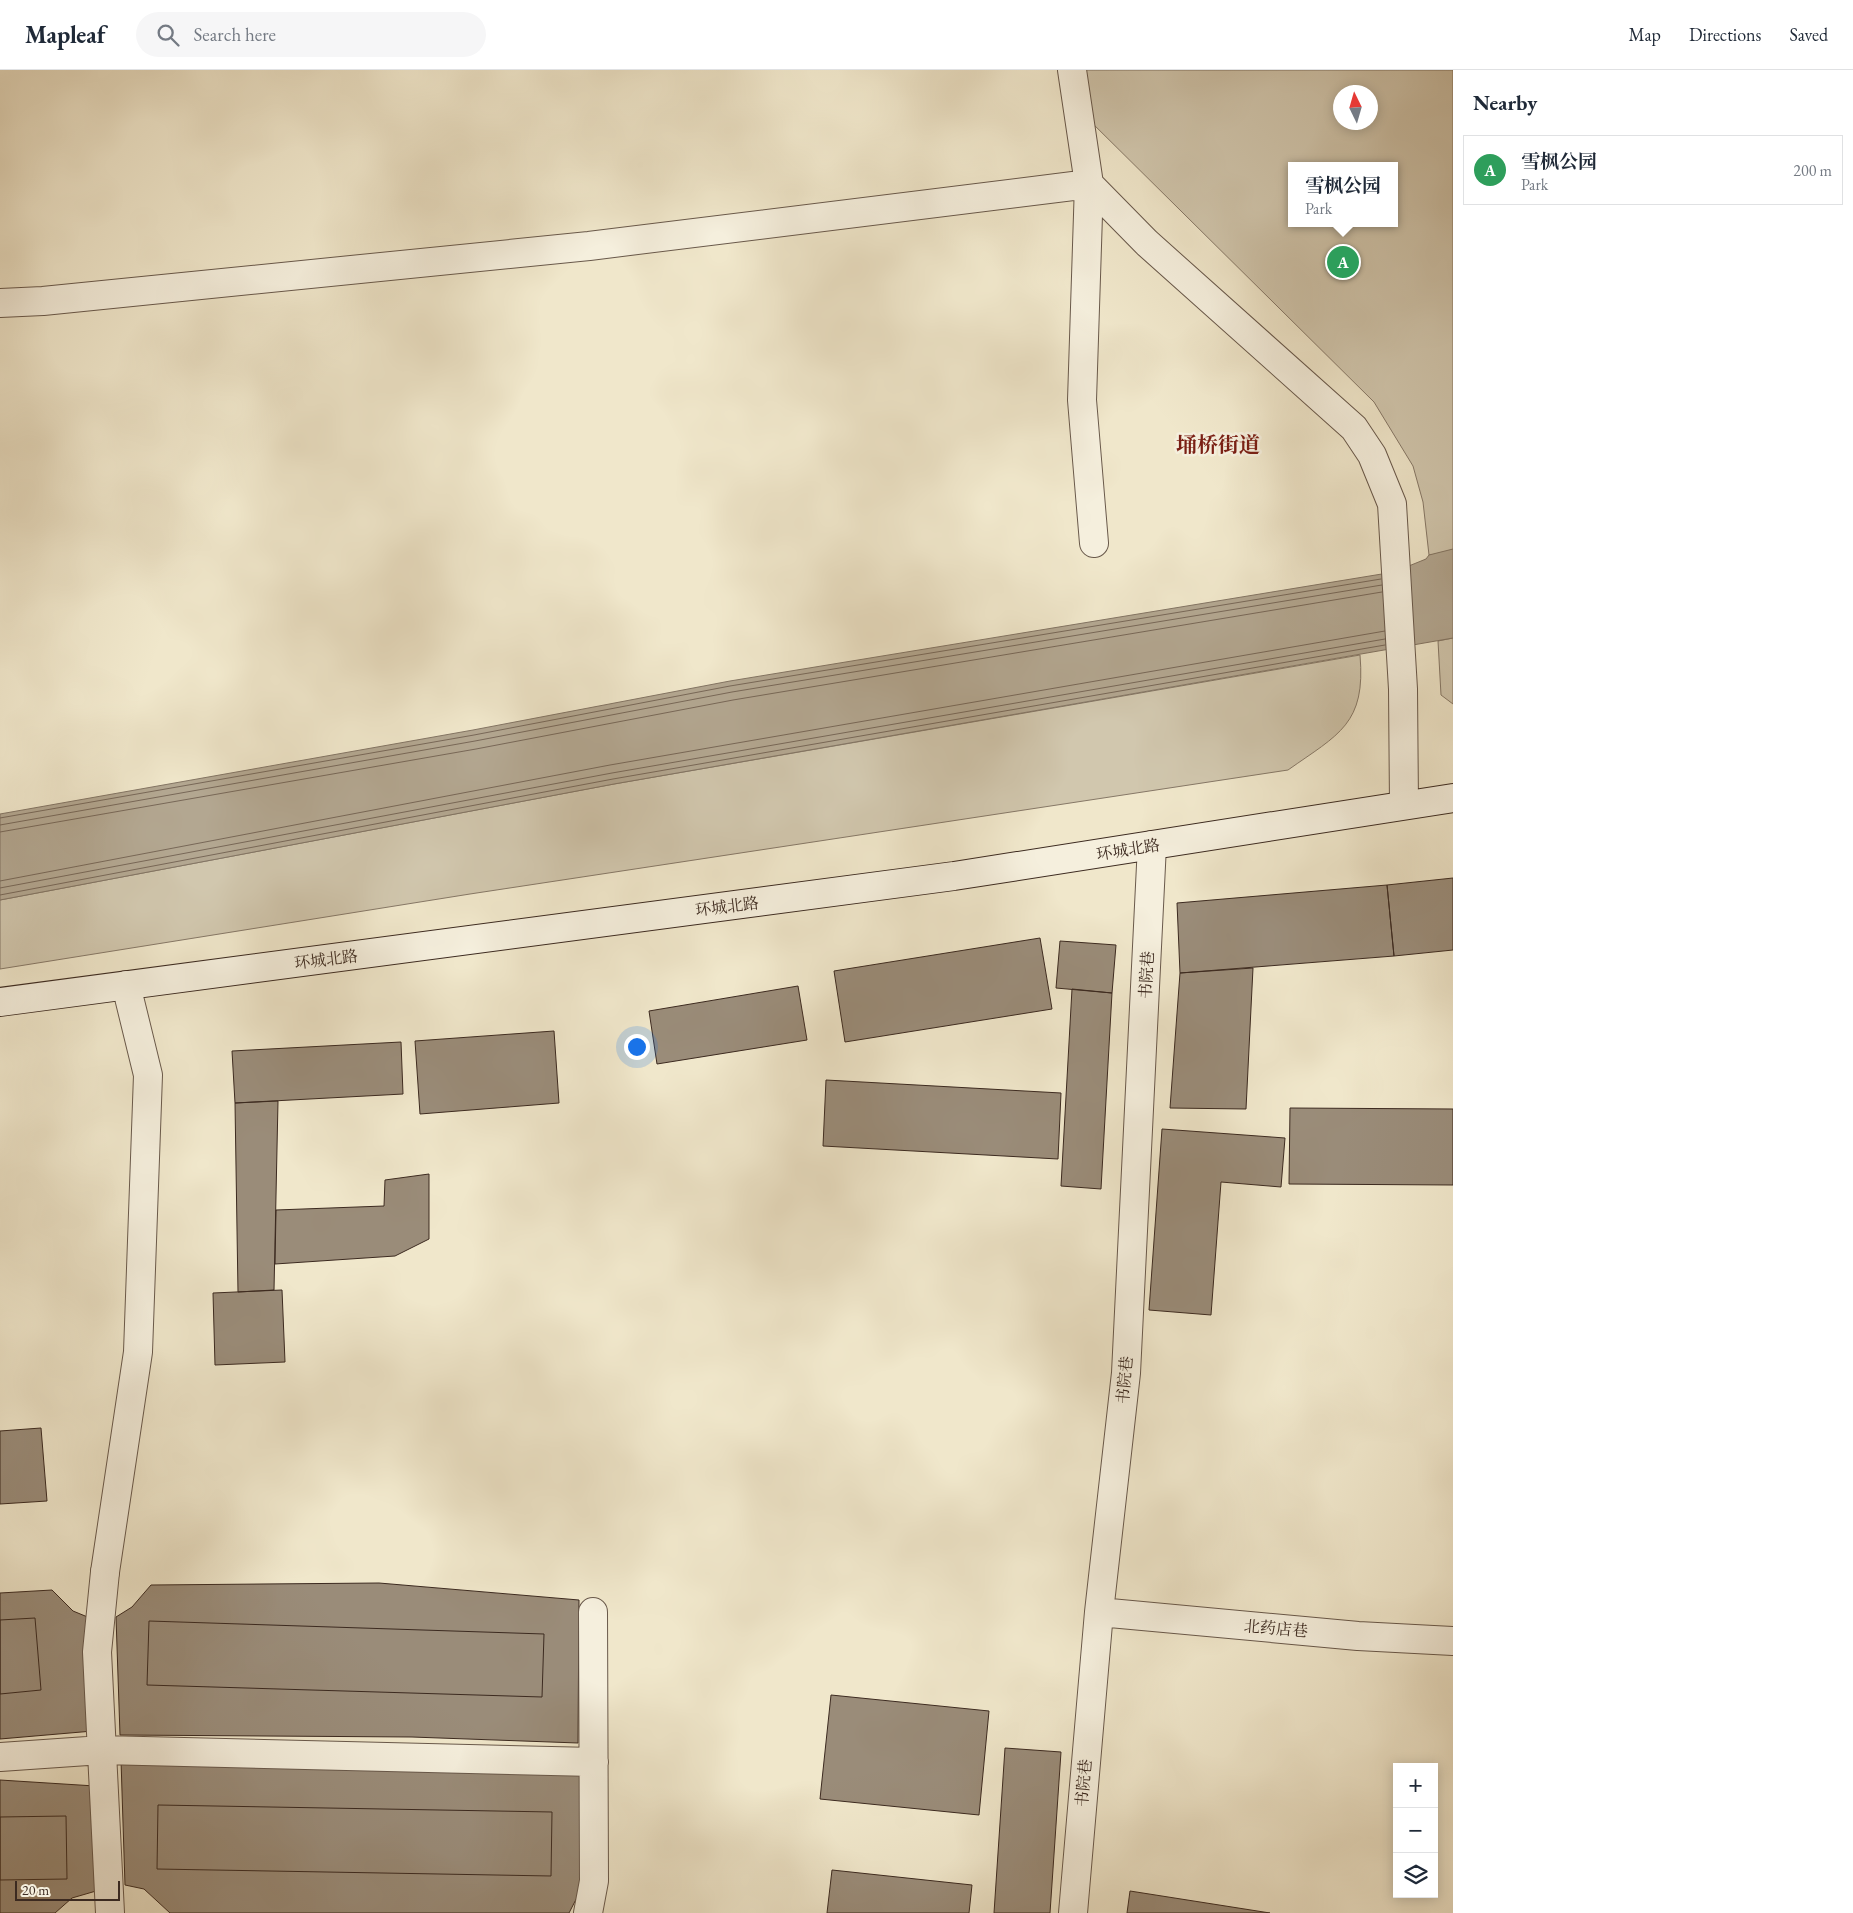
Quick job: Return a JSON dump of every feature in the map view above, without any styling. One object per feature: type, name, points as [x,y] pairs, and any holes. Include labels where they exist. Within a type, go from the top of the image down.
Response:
[{"type":"street","points":[[1072,70],[1089,184],[1082,400],[1094,543]]},
{"type":"street","points":[[0,303],[42,301],[589,246],[1089,184]]},
{"type":"street","points":[[1089,184],[1147,243],[1354,428],[1372,455],[1392,504],[1402,689],[1404,805]]},
{"type":"street","name":"环城北路","points":[[0,1002],[944,878],[1453,798]]},
{"type":"street","name":"书院巷","points":[[1072,1913],[1099,1612],[1126,1373],[1152,845]]},
{"type":"street","points":[[110,1913],[97,1652],[105,1572],[138,1352],[148,1075],[126,985]]},
{"type":"street","points":[[588,1913],[594,1880],[593,1612]]},
{"type":"street","name":"北药店巷","points":[[1099,1612],[1358,1636],[1453,1641]]},
{"type":"street","points":[[0,1757],[102,1750],[594,1762]]},
{"type":"shaded area","points":[[1077,70],[1453,70],[1453,552],[1429,555],[1423,502],[1413,466],[1374,402],[1084,115]]},
{"type":"shaded area","points":[[1453,638],[1453,704],[1441,695],[1438,641]]},
{"type":"shaded area","points":[[1360,655],[1361,678],[1358,697],[1353,712],[1345,725],[1322,747],[1288,770],[470,894],[0,969],[0,900],[614,784]]},
{"type":"water","points":[[1453,549],[1453,638],[614,784],[0,900],[0,814],[473,730],[730,681],[1394,572],[1426,559],[1429,555]]},
{"type":"building","points":[[1453,878],[1453,950],[1394,956],[1387,885]]},
{"type":"building","points":[[1387,885],[1394,956],[1180,973],[1177,903]]},
{"type":"building","points":[[1040,938],[1052,1009],[845,1042],[834,971]]},
{"type":"building","points":[[1060,941],[1116,945],[1112,993],[1056,988]]},
{"type":"building","points":[[1253,968],[1246,1109],[1170,1108],[1180,973]]},
{"type":"building","points":[[798,986],[807,1040],[657,1064],[649,1011]]},
{"type":"building","points":[[1072,989],[1112,993],[1101,1189],[1061,1186]]},
{"type":"building","points":[[554,1031],[559,1103],[420,1114],[415,1041]]},
{"type":"building","points":[[401,1042],[403,1094],[235,1103],[232,1051]]},
{"type":"building","points":[[826,1080],[1061,1093],[1058,1159],[823,1146]]},
{"type":"building","points":[[278,1101],[274,1290],[238,1292],[235,1103]]},
{"type":"building","points":[[1290,1108],[1453,1109],[1453,1185],[1289,1184]]},
{"type":"building","points":[[1162,1129],[1285,1138],[1281,1187],[1221,1182],[1211,1315],[1149,1310]]},
{"type":"building","points":[[429,1174],[429,1239],[395,1256],[275,1264],[276,1210],[384,1206],[385,1180]]},
{"type":"building","points":[[282,1290],[285,1362],[215,1365],[213,1293]]},
{"type":"building","points":[[41,1428],[47,1501],[0,1504],[0,1431]]},
{"type":"building","points":[[379,1583],[579,1600],[578,1743],[412,1737],[120,1735],[116,1617],[132,1607],[151,1585]]},
{"type":"building","points":[[52,1590],[73,1611],[90,1618],[93,1731],[0,1739],[0,1593]]},
{"type":"building","points":[[35,1618],[41,1690],[0,1694],[0,1620]]},
{"type":"building","points":[[149,1621],[544,1634],[542,1697],[147,1685]]},
{"type":"building","points":[[831,1695],[989,1711],[979,1815],[820,1799]]},
{"type":"building","points":[[1005,1748],[1061,1752],[1050,1913],[994,1913]]},
{"type":"building","points":[[121,1760],[582,1773],[586,1880],[569,1913],[170,1913],[144,1889],[125,1885]]},
{"type":"building","points":[[0,1780],[95,1786],[96,1891],[72,1898],[55,1913],[0,1913]]},
{"type":"building","points":[[158,1805],[552,1812],[551,1876],[157,1869]]},
{"type":"building","points":[[66,1816],[67,1879],[0,1880],[0,1817]]},
{"type":"building","points":[[832,1870],[972,1885],[969,1913],[827,1913]]},
{"type":"building","points":[[1130,1891],[1270,1913],[1127,1913]]},
{"type":"place","name":"雪枫公园","points":[[1343,262]]},
{"type":"district","name":"埇桥街道","points":[[1218,445]]}]
